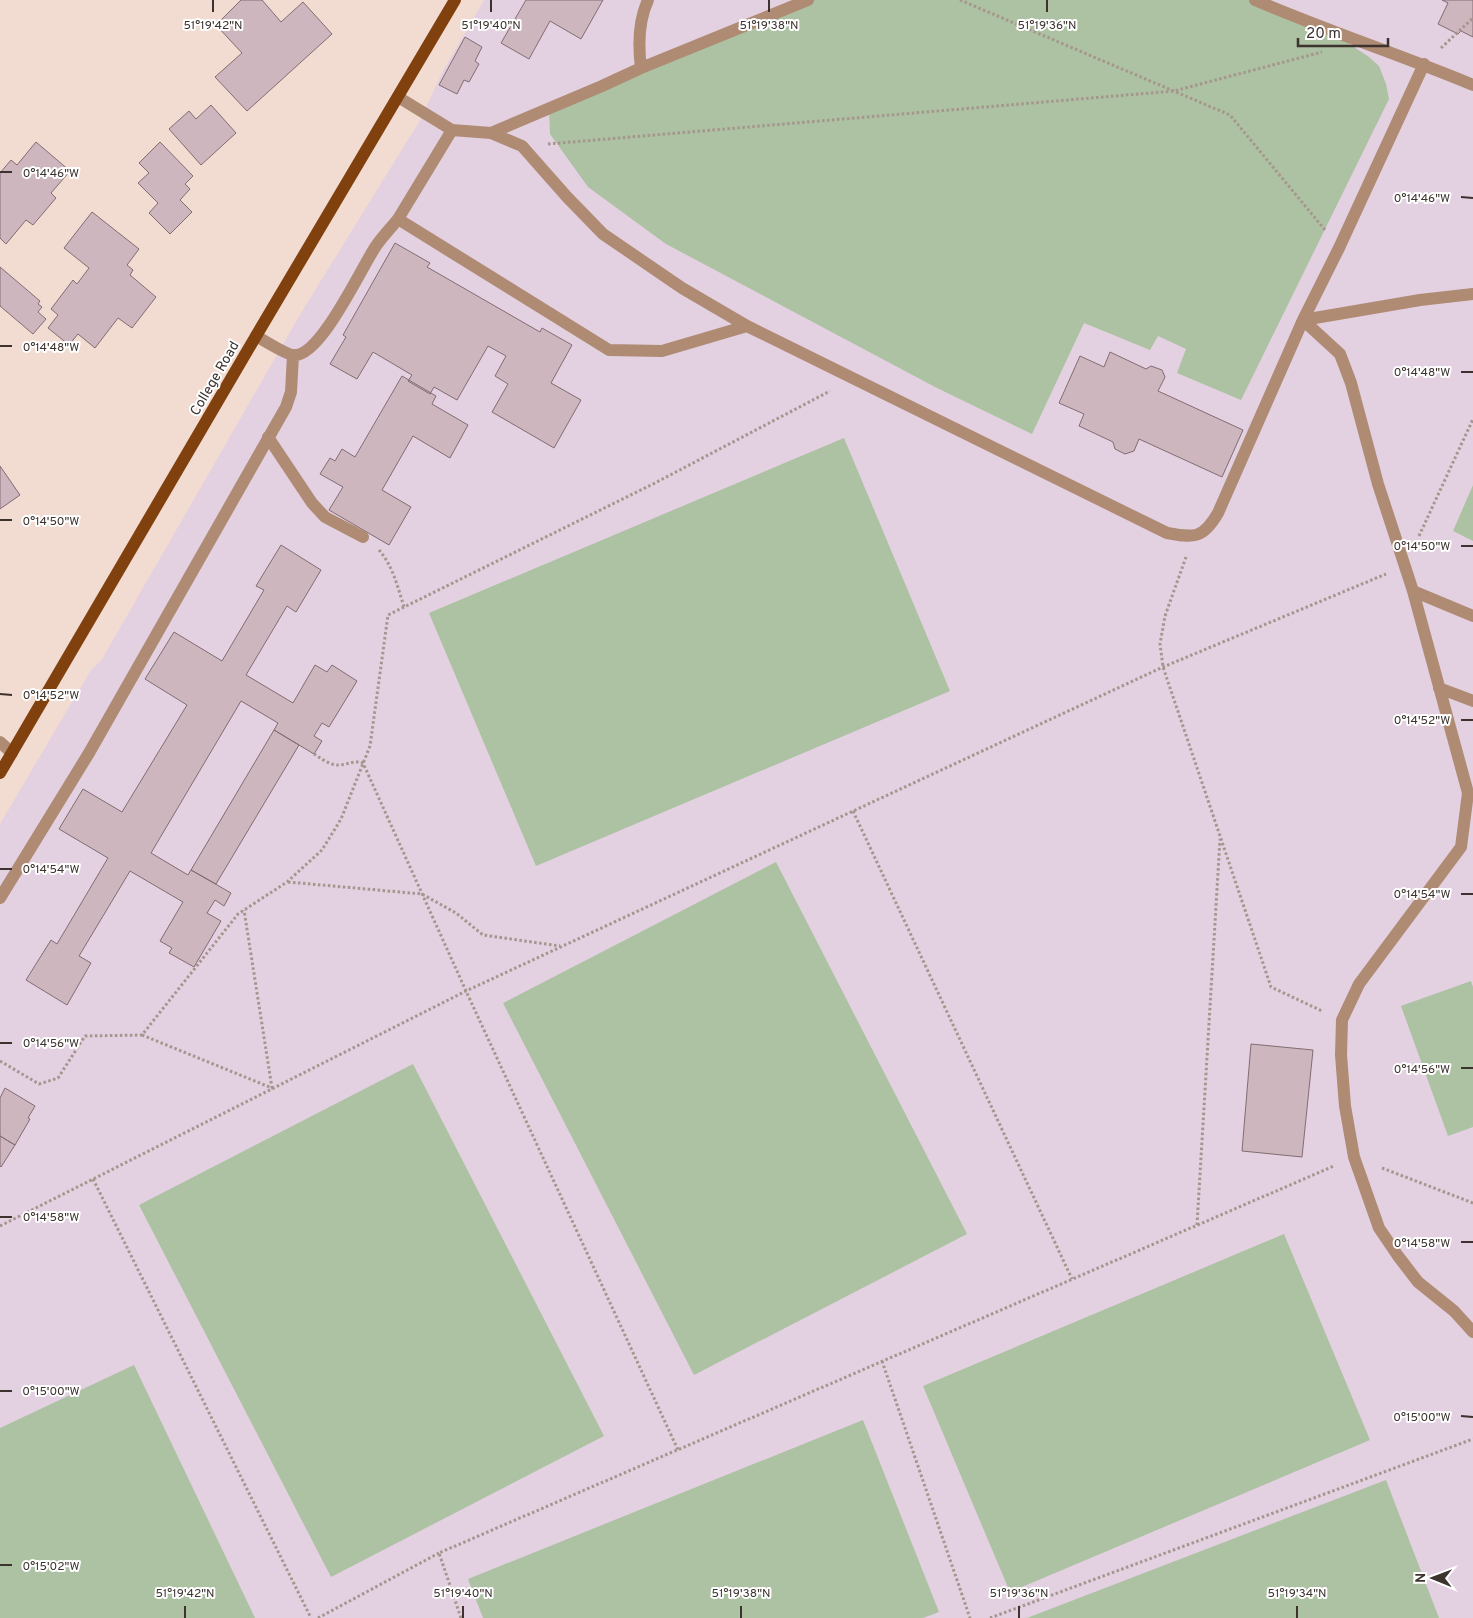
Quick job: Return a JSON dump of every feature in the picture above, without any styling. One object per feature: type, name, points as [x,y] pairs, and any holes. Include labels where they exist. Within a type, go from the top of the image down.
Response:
[{"type":"main road","name":"College Road","points":[[0,773],[455,0]]},
{"type":"street","points":[[641,68],[639,42],[641,23],[648,0]]},
{"type":"street","points":[[491,132],[808,0]]},
{"type":"street","points":[[1255,0],[1424,64],[1473,85]]},
{"type":"street","points":[[398,97],[452,130],[491,132],[522,146],[603,234],[682,288],[747,326],[1167,533],[1188,536],[1202,534],[1212,524],[1218,513],[1303,320],[1339,248],[1424,64]]},
{"type":"street","points":[[256,336],[293,355],[304,353],[314,344],[330,325],[376,245],[398,219],[452,130]]},
{"type":"street","points":[[398,219],[609,350],[662,351],[747,326]]},
{"type":"street","points":[[1303,320],[1420,300],[1473,294]]},
{"type":"street","points":[[1303,320],[1340,354],[1378,484],[1413,591],[1468,793],[1461,847],[1359,984],[1342,1020],[1341,1055],[1345,1106],[1354,1157],[1379,1228],[1418,1282],[1454,1311],[1473,1332]]},
{"type":"street","points":[[0,898],[89,753],[286,407],[291,392],[293,355]]},
{"type":"street","points":[[268,437],[312,503],[325,517],[363,537]]},
{"type":"street","points":[[1413,591],[1473,616]]},
{"type":"street","points":[[1439,688],[1473,701]]},
{"type":"street","points":[[0,742],[12,753]]},
{"type":"path","points":[[960,0],[1230,115],[1339,248]]},
{"type":"path","points":[[1455,35],[1473,18]]},
{"type":"path","points":[[522,146],[1174,91],[1324,51]]},
{"type":"path","points":[[142,1035],[238,914],[287,882],[322,850],[341,819],[370,746],[388,615],[655,483],[853,379]]},
{"type":"path","points":[[0,1226],[466,991],[561,946],[1163,667],[1405,566],[1473,419]]},
{"type":"path","points":[[1194,535],[1165,616],[1160,644],[1163,667],[1272,988],[1342,1020]]},
{"type":"path","points":[[363,537],[376,546],[384,556],[392,570],[404,608]]},
{"type":"path","points":[[314,754],[327,762],[339,765],[357,761],[363,764],[678,1450]]},
{"type":"path","points":[[853,811],[1072,1279]]},
{"type":"path","points":[[1197,1225],[1220,836]]},
{"type":"path","points":[[287,882],[422,894],[456,913],[483,935],[561,946]]},
{"type":"path","points":[[244,910],[272,1088]]},
{"type":"path","points":[[0,1061],[39,1084],[58,1078],[85,1036],[142,1035],[272,1088]]},
{"type":"path","points":[[318,1618],[439,1553],[1354,1157],[1473,1203]]},
{"type":"path","points":[[93,1179],[311,1618]]},
{"type":"path","points":[[882,1362],[970,1618]]},
{"type":"path","points":[[990,1618],[1473,1439]]},
{"type":"path","points":[[439,1553],[462,1618]]},
{"type":"shaded area","points":[[484,0],[1473,0],[1473,1618],[0,1618],[0,824],[91,670],[101,661],[301,313],[419,122],[443,71]]},
{"type":"green space","points":[[808,0],[1258,0],[1324,27],[1369,57],[1379,66],[1389,99],[1241,400],[1177,373],[1186,349],[1158,336],[1150,350],[1084,323],[1032,434],[935,387],[666,244],[588,187],[550,134],[549,108]]},
{"type":"green space","points":[[844,438],[950,691],[536,866],[429,613]]},
{"type":"green space","points":[[1473,485],[1473,541],[1453,531]]},
{"type":"green space","points":[[776,862],[967,1234],[694,1375],[503,1003]]},
{"type":"green space","points":[[1471,981],[1473,987],[1473,1127],[1448,1136],[1401,1006]]},
{"type":"green space","points":[[413,1064],[604,1436],[331,1577],[139,1205]]},
{"type":"green space","points":[[1284,1234],[1370,1440],[1010,1592],[923,1386]]},
{"type":"green space","points":[[134,1365],[255,1618],[0,1618],[0,1428]]},
{"type":"green space","points":[[863,1420],[939,1612],[923,1618],[483,1618],[468,1579]]},
{"type":"green space","points":[[1386,1480],[1439,1618],[1027,1618]]},
{"type":"building","points":[[241,0],[262,0],[281,22],[303,2],[332,34],[247,111],[215,77],[242,53],[216,25]]},
{"type":"building","points":[[526,0],[603,0],[581,39],[550,21],[529,59],[501,43]]},
{"type":"building","points":[[1442,0],[1473,0],[1473,37],[1461,31],[1458,34],[1438,24],[1448,3]]},
{"type":"building","points":[[465,37],[482,47],[475,61],[479,64],[469,82],[464,80],[457,94],[439,85]]},
{"type":"building","points":[[211,105],[236,133],[201,165],[169,129],[189,111],[196,119]]},
{"type":"building","points":[[36,142],[70,171],[51,193],[56,198],[33,225],[26,220],[6,244],[0,238],[0,173],[11,160],[17,165]]},
{"type":"building","points":[[160,142],[193,176],[185,184],[190,189],[180,200],[192,212],[170,234],[149,213],[158,203],[138,183],[149,173],[139,163]]},
{"type":"building","points":[[92,212],[139,249],[127,265],[133,270],[130,275],[156,297],[132,328],[118,318],[95,348],[78,334],[69,345],[48,328],[58,315],[51,309],[73,280],[77,284],[89,268],[64,248]]},
{"type":"building","points":[[395,243],[430,263],[427,267],[540,332],[542,328],[572,345],[551,383],[581,400],[554,448],[492,412],[508,384],[495,376],[506,356],[488,346],[457,400],[434,387],[430,394],[408,381],[412,375],[373,352],[357,379],[330,364],[346,337],[343,335]]},
{"type":"building","points":[[0,267],[40,301],[38,304],[42,307],[38,312],[46,319],[33,334],[0,306]]},
{"type":"building","points":[[1110,352],[1146,369],[1151,366],[1162,370],[1165,377],[1158,391],[1243,430],[1222,477],[1139,439],[1134,451],[1125,454],[1115,449],[1113,442],[1079,426],[1084,414],[1059,403],[1080,356],[1104,367]]},
{"type":"building","points":[[402,376],[436,396],[432,404],[468,425],[450,458],[413,436],[382,490],[411,507],[389,545],[329,510],[343,487],[320,474],[330,458],[335,461],[342,449],[355,457]]},
{"type":"building","points":[[0,466],[20,495],[0,509]]},
{"type":"building","points":[[281,545],[321,570],[296,612],[287,606],[246,675],[293,703],[315,665],[327,672],[332,665],[357,681],[329,727],[322,723],[314,736],[322,741],[314,754],[274,730],[278,723],[241,701],[151,853],[188,875],[191,870],[231,893],[224,906],[215,900],[207,913],[221,921],[194,967],[169,953],[172,948],[160,941],[183,902],[130,871],[79,956],[91,963],[67,1005],[26,980],[51,940],[57,944],[108,858],[59,829],[83,789],[122,812],[187,705],[145,679],[174,632],[222,661],[264,590],[256,586]]},
{"type":"building","points":[[274,730],[299,745],[216,884],[191,870]]},
{"type":"building","points":[[1251,1044],[1313,1050],[1302,1157],[1242,1151]]},
{"type":"building","points":[[5,1088],[35,1106],[15,1145],[0,1136],[0,1098]]},
{"type":"building","points":[[0,1136],[15,1145],[1,1167],[0,1166]]}]
